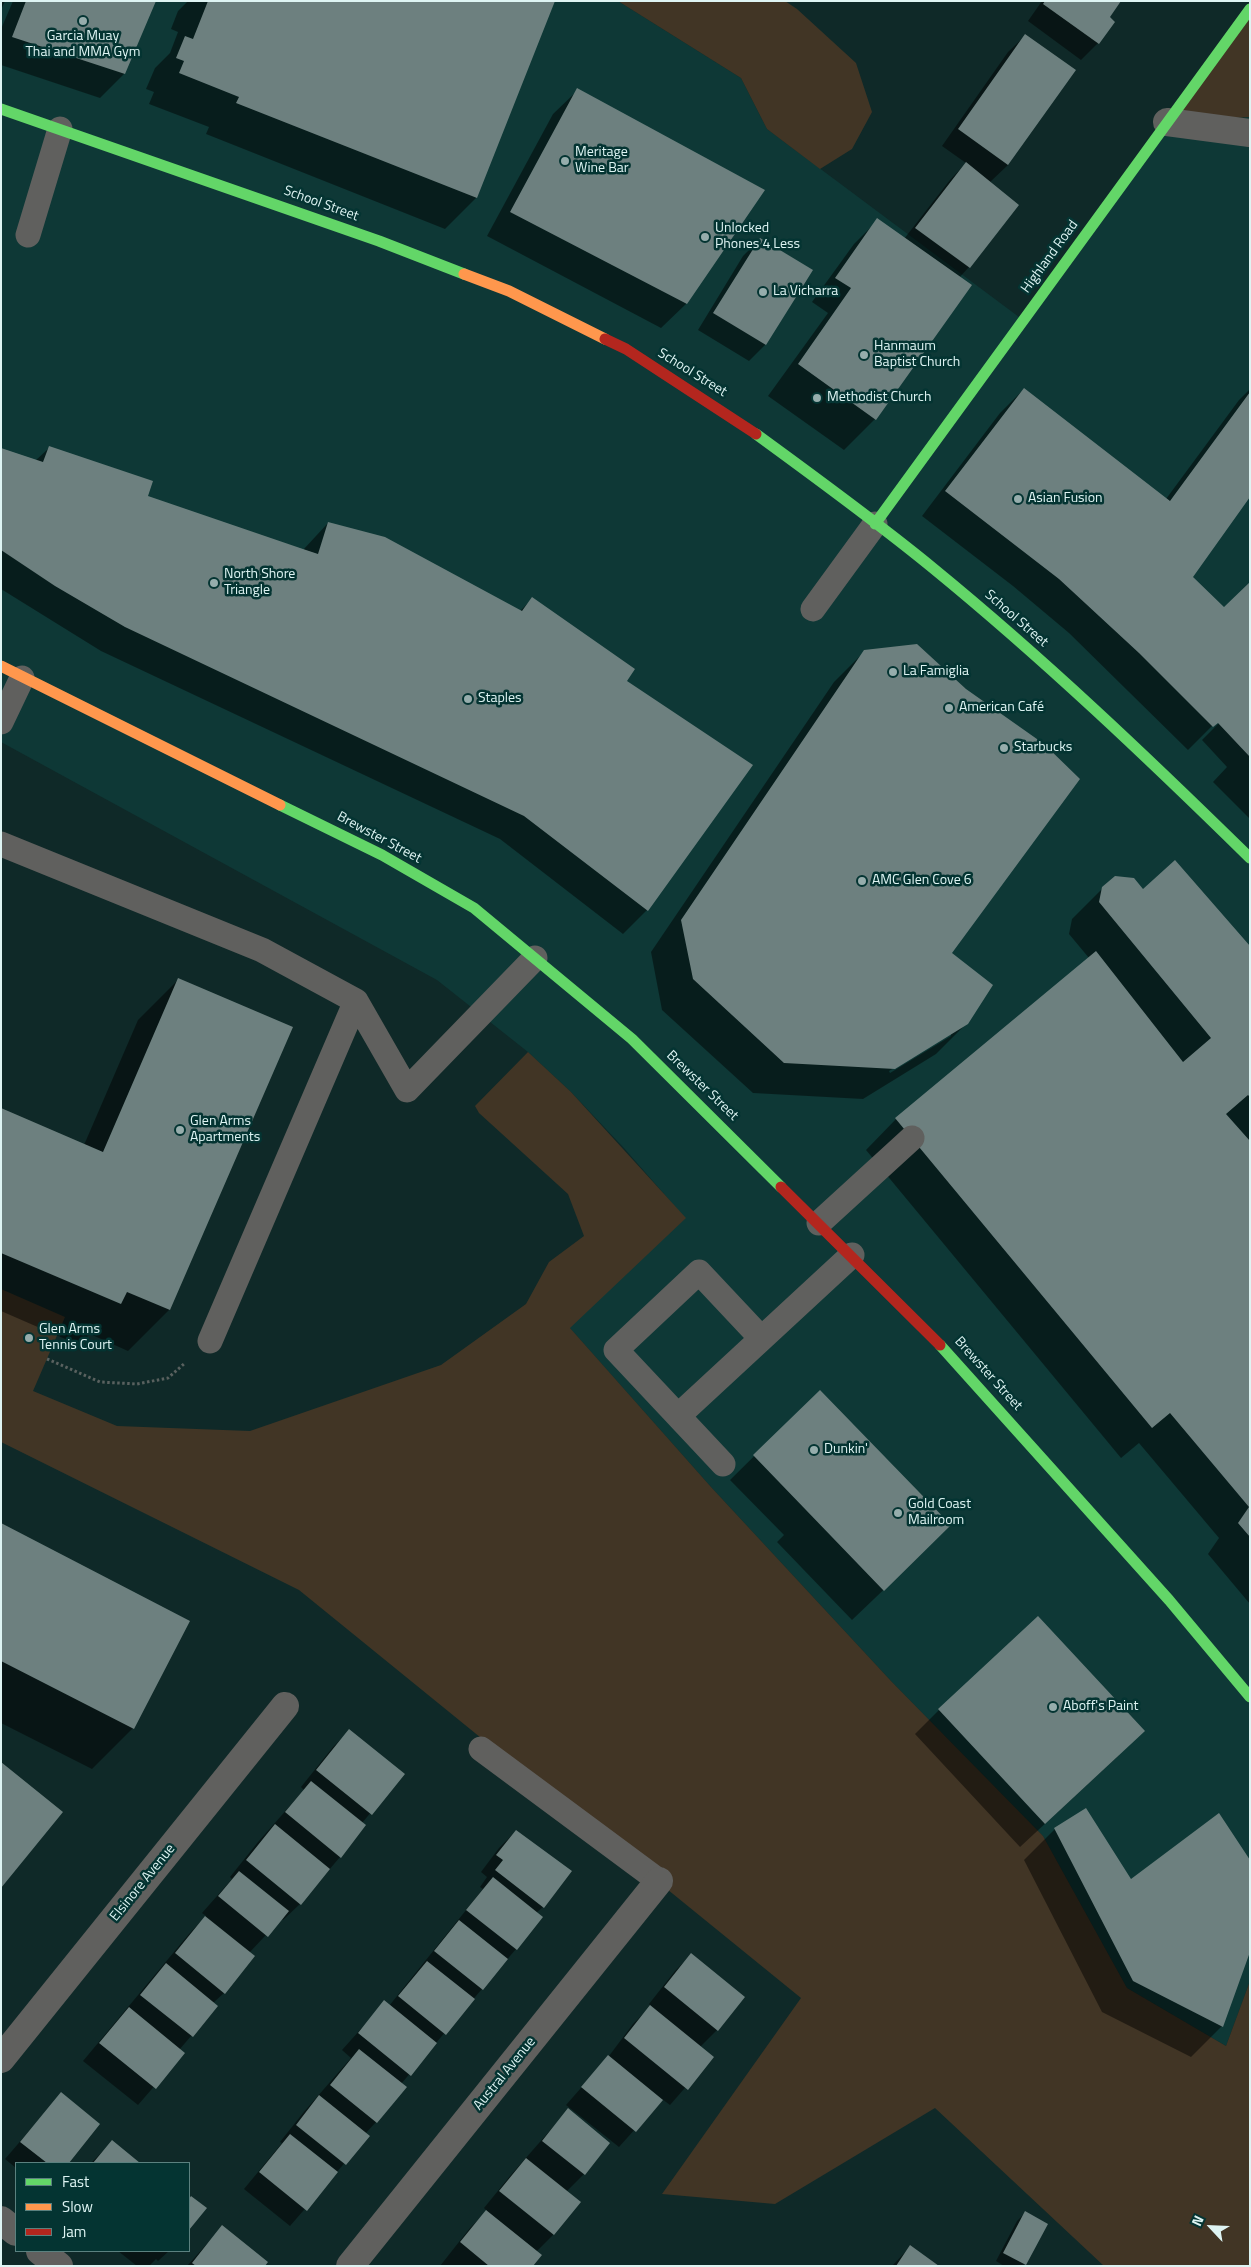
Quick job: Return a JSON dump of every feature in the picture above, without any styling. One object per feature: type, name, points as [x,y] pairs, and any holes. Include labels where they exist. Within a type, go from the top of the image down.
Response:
[{"type":"street","name":"Highland Road","points":[[875,524],[1250,9]]},
{"type":"street","name":"School Street","points":[[1,109],[320,220],[509,292],[626,349],[736,419],[875,524],[1003,627],[1196,805],[1250,858]]},
{"type":"street","points":[[1167,122],[1250,133]]},
{"type":"street","name":"Brewster Street","points":[[12,672],[182,754],[382,855],[474,908],[535,958],[632,1039],[958,1362],[1169,1600],[1250,1697]]},
{"type":"street","name":"Elsinore Avenue","points":[[1,2059],[285,1706]]},
{"type":"street","name":"Austral Avenue","points":[[350,2266],[660,1882]]},
{"type":"street","points":[[1,2220],[15,2231]]},
{"type":"street","points":[[41,2252],[59,2266]]},
{"type":"lane","points":[[28,234],[60,129]]},
{"type":"lane","points":[[813,610],[875,524]]},
{"type":"lane","points":[[1,722],[12,672]]},
{"type":"lane","points":[[1,844],[262,950],[356,1001],[407,1090],[535,958]]},
{"type":"lane","points":[[210,1342],[356,1001]]},
{"type":"lane","points":[[819,1223],[912,1138]]},
{"type":"lane","points":[[678,1416],[852,1255]]},
{"type":"lane","points":[[723,1464],[616,1350],[699,1272],[761,1338]]},
{"type":"lane","points":[[481,1749],[660,1882]]},
{"type":"path","points":[[47,1359],[100,1382],[137,1384],[168,1378],[210,1342]]},
{"type":"shaded area","points":[[1,1],[618,1],[741,78],[767,129],[1023,320],[1167,122],[1250,117],[1250,1981],[1226,2046],[1127,1988],[1043,1836],[891,1681],[711,1487],[569,1327],[685,1218],[624,1148],[571,1092],[528,1052],[437,980],[1,742]]},
{"type":"shaded area","points":[[618,1],[785,1],[797,9],[856,63],[872,112],[852,149],[820,169],[767,129],[741,78]]},
{"type":"shaded area","points":[[1250,16],[1250,117],[1167,122]]},
{"type":"shaded area","points":[[528,1052],[571,1092],[686,1218],[570,1328],[711,1487],[891,1681],[1043,1836],[1127,1988],[1226,2046],[1250,1981],[1250,2266],[1104,2266],[935,2108],[775,2204],[662,2194],[801,1998],[299,1590],[1,1442],[1,1289],[65,1317],[33,1391],[117,1426],[250,1431],[441,1365],[526,1304],[549,1262],[584,1236],[568,1194],[479,1113],[475,1106]]},
{"type":"building","points":[[26,1],[156,1],[125,74],[12,37]]},
{"type":"building","points":[[208,1],[555,1],[477,198],[236,103],[239,97],[179,73],[184,61],[176,58],[185,36],[193,39]]},
{"type":"building","points":[[1045,1],[1121,1],[1110,17],[1115,22],[1099,44],[1043,4]]},
{"type":"building","points":[[1025,34],[1076,70],[1008,165],[958,129]]},
{"type":"building","points":[[577,88],[765,190],[687,304],[510,212]]},
{"type":"building","points":[[966,162],[1019,205],[970,268],[915,228]]},
{"type":"building","points":[[877,218],[972,285],[876,420],[798,364],[851,288],[835,278]]},
{"type":"building","name":"La Vicharra","points":[[760,238],[813,270],[766,345],[713,313]]},
{"type":"building","points":[[1024,388],[1170,501],[1250,392],[1250,497],[1193,577],[1224,607],[1250,582],[1250,757],[1218,723],[1213,727],[1139,653],[1059,579],[945,491]]},
{"type":"building","name":"Staples","points":[[49,446],[153,481],[148,496],[318,554],[328,522],[385,537],[522,611],[532,597],[635,669],[627,681],[753,765],[648,911],[524,816],[125,627],[55,586],[1,550],[1,448],[43,462]]},
{"type":"building","points":[[917,644],[966,689],[1044,744],[1080,779],[952,953],[993,985],[968,1024],[895,1069],[784,1063],[693,979],[681,920],[864,650]]},
{"type":"building","points":[[1175,860],[1250,946],[1250,1097],[1248,1095],[1226,1114],[1250,1141],[1250,1537],[1238,1523],[1249,1507],[1170,1413],[1152,1428],[895,1118],[1096,951],[1183,1062],[1211,1038],[1099,902],[1102,887],[1115,876],[1134,878],[1143,889]]},
{"type":"building","name":"Glen Arms Apartments","points":[[178,978],[293,1027],[170,1310],[127,1292],[121,1304],[1,1253],[1,1108],[103,1152]]},
{"type":"building","points":[[820,1390],[951,1525],[884,1591],[753,1455]]},
{"type":"building","points":[[1,1523],[190,1621],[134,1729],[1,1661]]},
{"type":"building","points":[[1038,1616],[1145,1731],[1045,1824],[938,1709]]},
{"type":"building","points":[[349,1729],[405,1774],[372,1815],[316,1770]]},
{"type":"building","points":[[1,1762],[63,1812],[1,1888]]},
{"type":"building","points":[[311,1781],[366,1825],[341,1858],[285,1812]]},
{"type":"building","points":[[1086,1808],[1131,1879],[1219,1813],[1250,1860],[1250,1952],[1223,2027],[1133,1981],[1054,1828]]},
{"type":"building","points":[[275,1824],[330,1869],[301,1905],[246,1860]]},
{"type":"building","points":[[516,1830],[572,1871],[544,1908],[495,1870],[503,1860],[496,1855]]},
{"type":"building","points":[[239,1871],[289,1911],[268,1937],[218,1896]]},
{"type":"building","points":[[493,1877],[543,1917],[517,1950],[466,1910]]},
{"type":"building","points":[[205,1916],[255,1956],[225,1994],[175,1953]]},
{"type":"building","points":[[459,1920],[508,1959],[483,1990],[434,1951]]},
{"type":"building","points":[[691,1953],[745,1997],[718,2031],[664,1987]]},
{"type":"building","points":[[427,1961],[475,1999],[446,2035],[398,1996]]},
{"type":"building","points":[[166,1963],[218,2006],[193,2037],[140,1995]]},
{"type":"building","points":[[384,2000],[437,2043],[411,2076],[358,2033]]},
{"type":"building","points":[[650,2005],[714,2057],[688,2090],[624,2038]]},
{"type":"building","points":[[129,2007],[185,2053],[156,2089],[99,2043]]},
{"type":"building","points":[[359,2049],[407,2087],[377,2123],[330,2085]]},
{"type":"building","points":[[608,2055],[663,2100],[636,2132],[581,2087]]},
{"type":"building","points":[[61,2092],[100,2124],[70,2162],[46,2162],[20,2142]]},
{"type":"building","points":[[319,2095],[370,2136],[346,2165],[296,2125]]},
{"type":"building","points":[[568,2108],[610,2143],[585,2175],[542,2141]]},
{"type":"building","points":[[290,2134],[338,2172],[307,2211],[259,2172]]},
{"type":"building","points":[[112,2140],[139,2162],[94,2162]]},
{"type":"building","points":[[526,2158],[581,2202],[554,2235],[499,2191]]},
{"type":"building","points":[[191,2196],[207,2208],[190,2229]]},
{"type":"building","points":[[486,2210],[542,2255],[533,2266],[489,2266],[460,2242]]},
{"type":"building","points":[[1025,2211],[1048,2224],[1026,2265],[1003,2253]]},
{"type":"building","points":[[222,2225],[268,2262],[265,2266],[196,2266],[192,2263]]},
{"type":"building","points":[[910,2245],[939,2266],[896,2266]]},
{"type":"traffic: fast","points":[[875,524],[1250,9]]},
{"type":"traffic: fast","points":[[1,109],[379,241],[464,274]]},
{"type":"traffic: fast","points":[[756,434],[891,534],[975,603],[1095,710],[1250,858]]},
{"type":"traffic: fast","points":[[280,805],[382,855],[474,908],[632,1039],[781,1187]]},
{"type":"traffic: fast","points":[[940,1345],[1169,1600],[1250,1697]]},
{"type":"traffic: slow","points":[[464,274],[509,291],[605,339]]},
{"type":"traffic: slow","points":[[1,666],[280,805]]},
{"type":"traffic: jam","points":[[605,339],[626,349],[756,434]]},
{"type":"traffic: jam","points":[[781,1187],[940,1345]]},
{"type":"place","name":"Garcia Muay Thai and MMA Gym","points":[[83,21]]},
{"type":"place","name":"Meritage Wine Bar","points":[[565,161]]},
{"type":"place","name":"Unlocked Phones 4 Less","points":[[705,237]]},
{"type":"place","name":"La Vicharra","points":[[763,292]]},
{"type":"place","name":"Hanmaum Baptist Church","points":[[864,355]]},
{"type":"place","name":"Methodist Church","points":[[817,398]]},
{"type":"place","name":"Asian Fusion","points":[[1018,499]]},
{"type":"place","name":"North Shore Triangle","points":[[214,583]]},
{"type":"place","name":"La Famiglia","points":[[893,672]]},
{"type":"place","name":"Staples","points":[[468,699]]},
{"type":"place","name":"American Café","points":[[949,708]]},
{"type":"place","name":"Starbucks","points":[[1004,748]]},
{"type":"place","name":"AMC Glen Cove 6","points":[[862,881]]},
{"type":"place","name":"Glen Arms Apartments","points":[[180,1130]]},
{"type":"place","name":"Glen Arms Tennis Court","points":[[29,1338]]},
{"type":"place","name":"Dunkin'","points":[[814,1450]]},
{"type":"place","name":"Gold Coast Mailroom","points":[[898,1513]]},
{"type":"place","name":"Aboff's Paint","points":[[1053,1707]]}]
